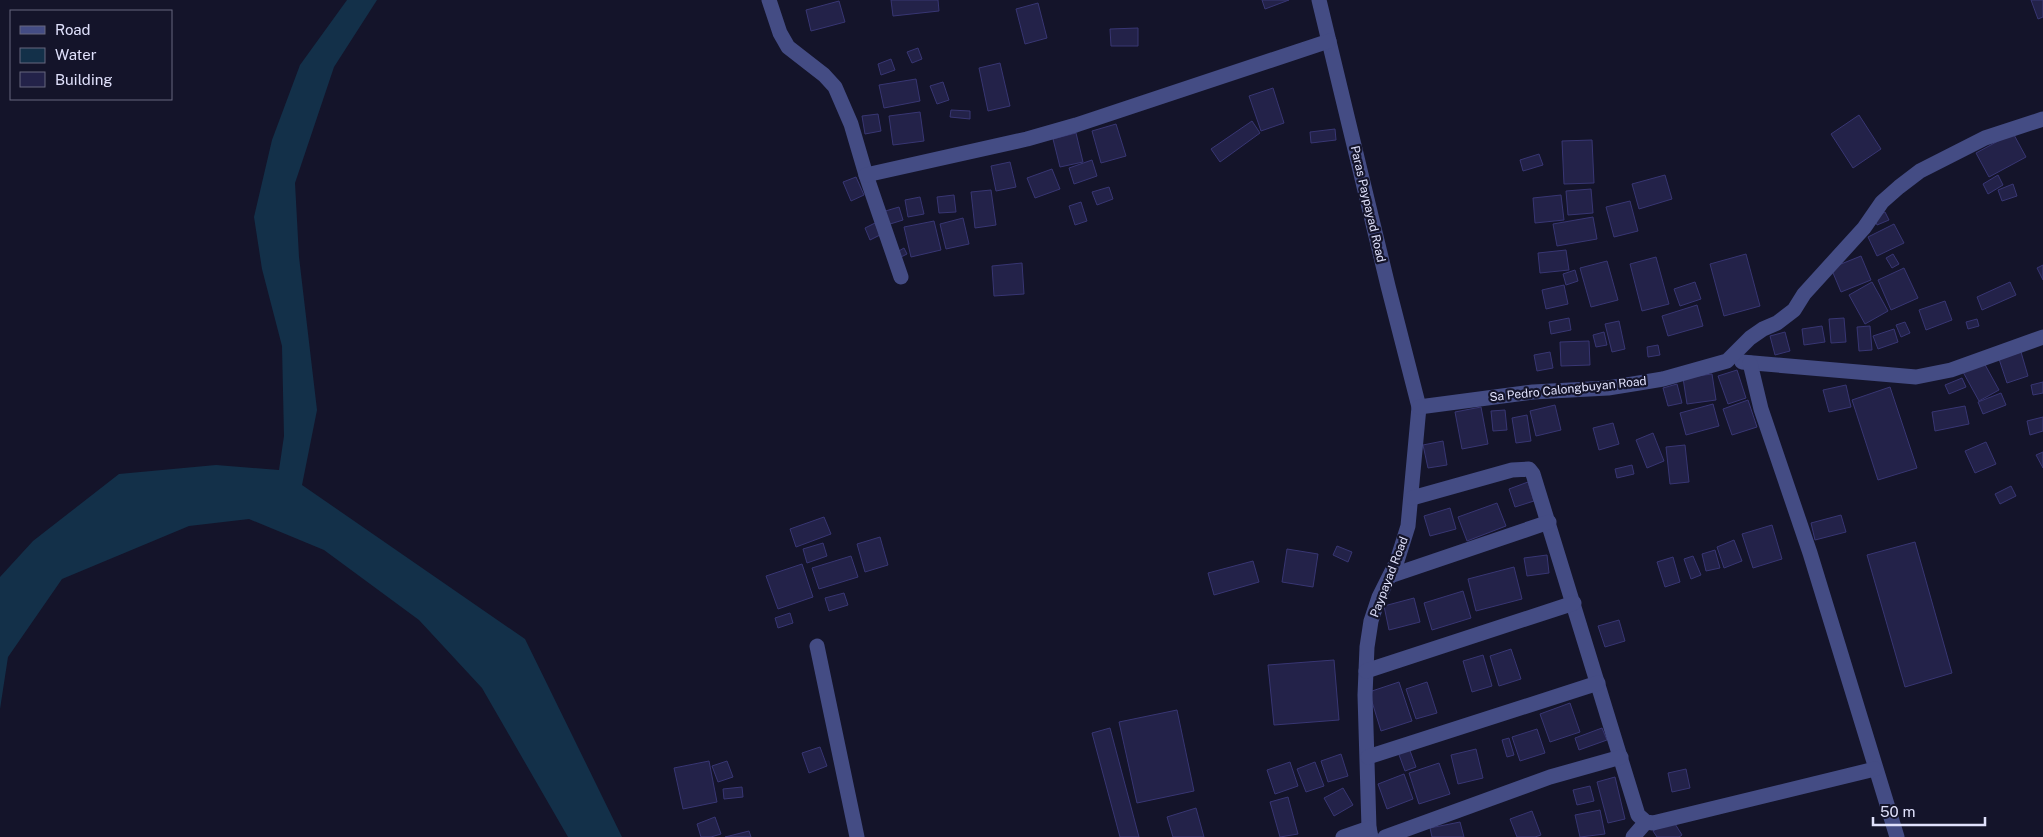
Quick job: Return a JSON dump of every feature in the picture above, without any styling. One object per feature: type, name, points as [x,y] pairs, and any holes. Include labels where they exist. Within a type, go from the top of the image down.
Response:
[{"type":"street","points":[[769,0],[780,33],[788,47],[824,75],[835,87],[851,124],[866,175],[901,277]]},
{"type":"street","name":"Paras Paypayad Road","points":[[1319,0],[1419,407]]},
{"type":"street","points":[[866,175],[983,149],[1068,127],[1329,41]]},
{"type":"street","points":[[1726,362],[1750,338],[1762,329],[1777,323],[1794,310],[1804,294],[1864,228],[1882,202],[1899,187],[1920,171],[1986,138],[2043,119]]},
{"type":"street","name":"Sa Pedro Calongbuyan Road","points":[[1419,407],[1533,392],[1608,388],[1639,383],[1726,362],[1916,377],[1950,370],[2043,337]]},
{"type":"street","points":[[1750,363],[1761,409],[1810,553],[1897,837]]},
{"type":"street","name":"Paypayad Road","points":[[1370,832],[1366,671],[1371,621],[1379,597],[1404,541],[1408,526],[1419,407]]},
{"type":"street","points":[[1412,498],[1522,468],[1529,469],[1536,478],[1638,815],[1646,822],[1725,806],[1876,769]]},
{"type":"street","points":[[1390,576],[1550,522]]},
{"type":"street","points":[[1366,671],[1574,603]]},
{"type":"street","points":[[817,646],[857,837]]},
{"type":"street","points":[[1368,756],[1598,683]]},
{"type":"street","points":[[1385,837],[1550,777],[1621,757]]},
{"type":"street","points":[[1633,837],[1646,822]]},
{"type":"street","points":[[1343,837],[1370,832]]},
{"type":"water","points":[[347,0],[377,0],[334,67],[295,183],[299,257],[317,410],[302,485],[525,639],[622,837],[568,837],[482,688],[419,620],[324,550],[249,519],[189,526],[62,579],[8,657],[0,709],[0,577],[33,541],[119,474],[216,465],[279,470],[284,436],[282,346],[262,269],[254,217],[272,140],[300,65]]},
{"type":"building","points":[[891,0],[938,0],[939,11],[893,16]]},
{"type":"building","points":[[1262,0],[1289,0],[1265,9]]},
{"type":"building","points":[[2031,0],[2043,0],[2043,17],[2038,19]]},
{"type":"building","points":[[839,1],[845,22],[811,31],[806,10]]},
{"type":"building","points":[[1038,3],[1047,38],[1025,44],[1016,9]]},
{"type":"building","points":[[1138,28],[1138,46],[1111,46],[1110,29]]},
{"type":"building","points":[[918,48],[922,59],[912,63],[907,52]]},
{"type":"building","points":[[891,59],[895,70],[881,75],[878,64]]},
{"type":"building","points":[[1000,63],[1010,106],[988,111],[979,68]]},
{"type":"building","points":[[916,79],[920,101],[884,108],[879,85]]},
{"type":"building","points":[[943,82],[949,100],[937,104],[930,86]]},
{"type":"building","points":[[1273,88],[1284,123],[1261,131],[1249,96]]},
{"type":"building","points":[[951,110],[970,111],[970,119],[950,117]]},
{"type":"building","points":[[920,112],[924,141],[893,145],[889,116]]},
{"type":"building","points":[[878,114],[881,131],[865,134],[862,116]]},
{"type":"building","points":[[1859,115],[1881,149],[1853,168],[1831,134]]},
{"type":"building","points":[[1252,121],[1260,133],[1220,162],[1211,149]]},
{"type":"building","points":[[1116,124],[1126,156],[1101,163],[1092,131]]},
{"type":"building","points":[[1335,129],[1336,140],[1311,143],[1310,132]]},
{"type":"building","points":[[1076,133],[1083,162],[1060,167],[1053,139]]},
{"type":"building","points":[[2013,133],[2026,157],[1989,177],[1976,153]]},
{"type":"building","points":[[1592,140],[1594,183],[1564,184],[1562,141]]},
{"type":"building","points":[[1539,154],[1543,165],[1523,171],[1520,160]]},
{"type":"building","points":[[1092,160],[1097,176],[1074,184],[1069,168]]},
{"type":"building","points":[[1010,162],[1016,187],[996,191],[991,166]]},
{"type":"building","points":[[1052,169],[1060,189],[1035,198],[1027,178]]},
{"type":"building","points":[[1665,175],[1672,199],[1639,209],[1632,184]]},
{"type":"building","points":[[1998,175],[2003,185],[1988,194],[1983,184]]},
{"type":"building","points":[[856,177],[864,195],[851,201],[843,182]]},
{"type":"building","points":[[2013,184],[2017,196],[2002,201],[1998,190]]},
{"type":"building","points":[[1109,187],[1113,199],[1097,205],[1092,192]]},
{"type":"building","points":[[1591,189],[1593,213],[1568,215],[1566,191]]},
{"type":"building","points":[[991,190],[996,225],[975,228],[971,192]]},
{"type":"building","points":[[954,195],[956,212],[939,213],[937,197]]},
{"type":"building","points":[[1561,195],[1564,220],[1535,223],[1533,198]]},
{"type":"building","points":[[920,197],[924,214],[908,217],[905,200]]},
{"type":"building","points":[[1630,201],[1638,231],[1614,237],[1606,207]]},
{"type":"building","points":[[1081,202],[1087,221],[1075,225],[1069,206]]},
{"type":"building","points":[[899,207],[903,220],[887,225],[882,212]]},
{"type":"building","points":[[1885,212],[1889,220],[1877,225],[1874,217]]},
{"type":"building","points":[[1593,217],[1597,239],[1557,246],[1553,224]]},
{"type":"building","points":[[963,218],[969,244],[946,249],[940,224]]},
{"type":"building","points":[[934,221],[941,250],[911,257],[904,227]]},
{"type":"building","points":[[875,223],[880,235],[870,240],[865,228]]},
{"type":"building","points":[[1894,224],[1904,243],[1877,256],[1868,237]]},
{"type":"building","points":[[904,248],[907,254],[899,258],[897,252]]},
{"type":"building","points":[[1566,250],[1569,270],[1540,273],[1538,253]]},
{"type":"building","points":[[1746,254],[1760,306],[1724,316],[1710,264]]},
{"type":"building","points":[[1893,254],[1899,264],[1892,268],[1886,258]]},
{"type":"building","points":[[1861,256],[1871,280],[1841,292],[1831,268]]},
{"type":"building","points":[[1656,257],[1669,304],[1642,311],[1630,264]]},
{"type":"building","points":[[1607,261],[1618,300],[1591,307],[1580,268]]},
{"type":"building","points":[[1022,263],[1024,294],[994,296],[992,266]]},
{"type":"building","points":[[2043,265],[2043,280],[2037,268]]},
{"type":"building","points":[[1904,268],[1918,298],[1891,310],[1878,280]]},
{"type":"building","points":[[1575,270],[1578,281],[1566,285],[1563,274]]},
{"type":"building","points":[[1695,282],[1701,299],[1680,306],[1674,289]]},
{"type":"building","points":[[1872,282],[1888,311],[1865,324],[1849,295]]},
{"type":"building","points":[[2010,282],[2016,295],[1982,310],[1977,297]]},
{"type":"building","points":[[1564,285],[1568,304],[1546,309],[1542,290]]},
{"type":"building","points":[[1945,301],[1952,320],[1926,330],[1919,310]]},
{"type":"building","points":[[1697,305],[1703,326],[1668,336],[1662,316]]},
{"type":"building","points":[[1569,318],[1571,330],[1551,334],[1549,322]]},
{"type":"building","points":[[1844,318],[1846,342],[1831,343],[1829,319]]},
{"type":"building","points":[[1977,319],[1979,326],[1968,329],[1966,322]]},
{"type":"building","points":[[1619,321],[1625,349],[1612,352],[1605,324]]},
{"type":"building","points":[[1905,322],[1910,333],[1901,337],[1896,325]]},
{"type":"building","points":[[1822,326],[1825,342],[1804,345],[1802,329]]},
{"type":"building","points":[[1870,326],[1872,350],[1859,351],[1857,327]]},
{"type":"building","points":[[1894,329],[1898,342],[1878,349],[1873,336]]},
{"type":"building","points":[[1604,332],[1607,345],[1596,347],[1593,335]]},
{"type":"building","points":[[1785,332],[1790,351],[1775,355],[1770,336]]},
{"type":"building","points":[[1589,341],[1590,365],[1561,366],[1560,342]]},
{"type":"building","points":[[1658,345],[1660,355],[1648,357],[1647,347]]},
{"type":"building","points":[[1550,352],[1553,368],[1537,371],[1534,355]]},
{"type":"building","points":[[2021,352],[2028,376],[2007,383],[1999,359]]},
{"type":"building","points":[[1983,361],[1999,390],[1979,401],[1963,372]]},
{"type":"building","points":[[1737,370],[1746,398],[1728,404],[1718,376]]},
{"type":"building","points":[[1712,374],[1716,400],[1687,404],[1683,378]]},
{"type":"building","points":[[1962,378],[1966,387],[1949,394],[1945,385]]},
{"type":"building","points":[[2043,382],[2043,393],[2033,395],[2031,385]]},
{"type":"building","points":[[1677,384],[1682,403],[1668,406],[1663,388]]},
{"type":"building","points":[[1846,385],[1851,407],[1829,412],[1823,390]]},
{"type":"building","points":[[1890,387],[1917,468],[1878,480],[1852,400]]},
{"type":"building","points":[[2001,393],[2006,405],[1983,414],[1978,402]]},
{"type":"building","points":[[1748,400],[1757,427],[1732,435],[1723,409]]},
{"type":"building","points":[[1713,404],[1719,426],[1686,435],[1680,413]]},
{"type":"building","points":[[1555,405],[1561,430],[1536,436],[1530,411]]},
{"type":"building","points":[[1965,406],[1969,424],[1935,431],[1932,412]]},
{"type":"building","points":[[1481,407],[1488,444],[1462,449],[1455,412]]},
{"type":"building","points":[[1505,410],[1507,430],[1493,431],[1491,411]]},
{"type":"building","points":[[1527,415],[1531,441],[1516,443],[1512,418]]},
{"type":"building","points":[[2043,417],[2043,431],[2030,435],[2027,421]]},
{"type":"building","points":[[1613,423],[1619,444],[1599,450],[1593,428]]},
{"type":"building","points":[[1653,433],[1664,461],[1647,468],[1636,440]]},
{"type":"building","points":[[1443,441],[1447,465],[1428,468],[1423,445]]},
{"type":"building","points":[[1986,442],[1996,464],[1975,473],[1965,451]]},
{"type":"building","points":[[1685,445],[1689,482],[1670,484],[1666,447]]},
{"type":"building","points":[[2043,452],[2043,468],[2036,455]]},
{"type":"building","points":[[1632,465],[1634,474],[1617,478],[1615,469]]},
{"type":"building","points":[[1528,482],[1534,501],[1515,507],[1509,489]]},
{"type":"building","points":[[2011,486],[2016,496],[2000,504],[1995,494]]},
{"type":"building","points":[[1497,503],[1506,526],[1467,541],[1458,517]]},
{"type":"building","points":[[1450,508],[1456,529],[1430,536],[1424,516]]},
{"type":"building","points":[[1841,515],[1846,532],[1815,540],[1811,523]]},
{"type":"building","points":[[824,517],[831,534],[796,547],[790,529]]},
{"type":"building","points":[[1772,525],[1782,559],[1753,568],[1742,534]]},
{"type":"building","points":[[880,537],[888,565],[865,572],[857,544]]},
{"type":"building","points":[[1734,540],[1742,561],[1724,568],[1717,547]]},
{"type":"building","points":[[1915,542],[1952,673],[1905,687],[1867,555]]},
{"type":"building","points":[[823,543],[827,556],[807,563],[803,549]]},
{"type":"building","points":[[1337,546],[1352,552],[1348,562],[1333,555]]},
{"type":"building","points":[[1287,549],[1318,554],[1313,587],[1282,582]]},
{"type":"building","points":[[1715,550],[1720,568],[1706,571],[1702,554]]},
{"type":"building","points":[[1547,555],[1549,573],[1527,576],[1524,558]]},
{"type":"building","points":[[851,556],[858,577],[819,589],[812,568]]},
{"type":"building","points":[[1693,556],[1701,575],[1691,579],[1684,559]]},
{"type":"building","points":[[1673,557],[1680,582],[1665,587],[1657,562]]},
{"type":"building","points":[[1253,561],[1259,582],[1214,595],[1208,573]]},
{"type":"building","points":[[802,564],[813,597],[778,609],[766,576]]},
{"type":"building","points":[[1514,567],[1522,599],[1476,611],[1468,579]]},
{"type":"building","points":[[1463,591],[1471,618],[1432,630],[1424,603]]},
{"type":"building","points":[[844,593],[848,605],[829,611],[825,598]]},
{"type":"building","points":[[1414,598],[1420,622],[1389,630],[1384,606]]},
{"type":"building","points":[[790,613],[793,623],[778,628],[775,618]]},
{"type":"building","points":[[1619,620],[1625,641],[1605,647],[1598,626]]},
{"type":"building","points":[[1511,649],[1521,679],[1499,686],[1490,656]]},
{"type":"building","points":[[1483,655],[1492,686],[1472,692],[1463,661]]},
{"type":"building","points":[[1334,660],[1339,720],[1274,725],[1268,665]]},
{"type":"building","points":[[1399,682],[1412,721],[1381,731],[1369,692]]},
{"type":"building","points":[[1427,682],[1437,713],[1416,719],[1406,689]]},
{"type":"building","points":[[1570,703],[1580,732],[1550,742],[1540,714]]},
{"type":"building","points":[[1177,710],[1194,791],[1137,803],[1119,722]]},
{"type":"building","points":[[1110,728],[1139,837],[1120,837],[1092,733]]},
{"type":"building","points":[[1602,728],[1607,740],[1579,750],[1575,738]]},
{"type":"building","points":[[1537,729],[1545,753],[1520,761],[1512,737]]},
{"type":"building","points":[[1509,738],[1514,755],[1507,757],[1502,740]]},
{"type":"building","points":[[820,747],[827,766],[809,773],[802,753]]},
{"type":"building","points":[[1409,748],[1416,767],[1405,771],[1398,752]]},
{"type":"building","points":[[1476,749],[1483,778],[1458,784],[1451,755]]},
{"type":"building","points":[[1341,754],[1348,776],[1328,782],[1321,761]]},
{"type":"building","points":[[709,761],[717,802],[683,809],[674,768]]},
{"type":"building","points":[[727,761],[733,777],[718,782],[712,766]]},
{"type":"building","points":[[1290,762],[1298,786],[1275,794],[1267,770]]},
{"type":"building","points":[[1315,762],[1324,786],[1306,792],[1297,769]]},
{"type":"building","points":[[1439,763],[1450,794],[1419,804],[1409,773]]},
{"type":"building","points":[[1686,769],[1690,788],[1672,792],[1668,773]]},
{"type":"building","points":[[1404,774],[1413,799],[1387,809],[1378,784]]},
{"type":"building","points":[[1615,777],[1625,819],[1608,823],[1597,782]]},
{"type":"building","points":[[1590,786],[1594,801],[1577,805],[1573,790]]},
{"type":"building","points":[[742,787],[743,797],[724,799],[723,789]]},
{"type":"building","points":[[1343,788],[1353,805],[1334,816],[1324,798]]},
{"type":"building","points":[[1288,797],[1298,834],[1280,837],[1270,802]]},
{"type":"building","points":[[1196,808],[1204,837],[1173,837],[1167,817]]},
{"type":"building","points":[[1600,810],[1605,834],[1580,837],[1575,815]]},
{"type":"building","points":[[1532,811],[1541,835],[1517,837],[1510,819]]},
{"type":"building","points":[[715,817],[721,834],[701,837],[697,824]]},
{"type":"building","points":[[1672,819],[1682,835],[1679,837],[1657,837],[1653,831]]},
{"type":"building","points":[[1460,822],[1464,837],[1432,837],[1430,828]]},
{"type":"building","points":[[749,831],[751,837],[725,837]]}]
